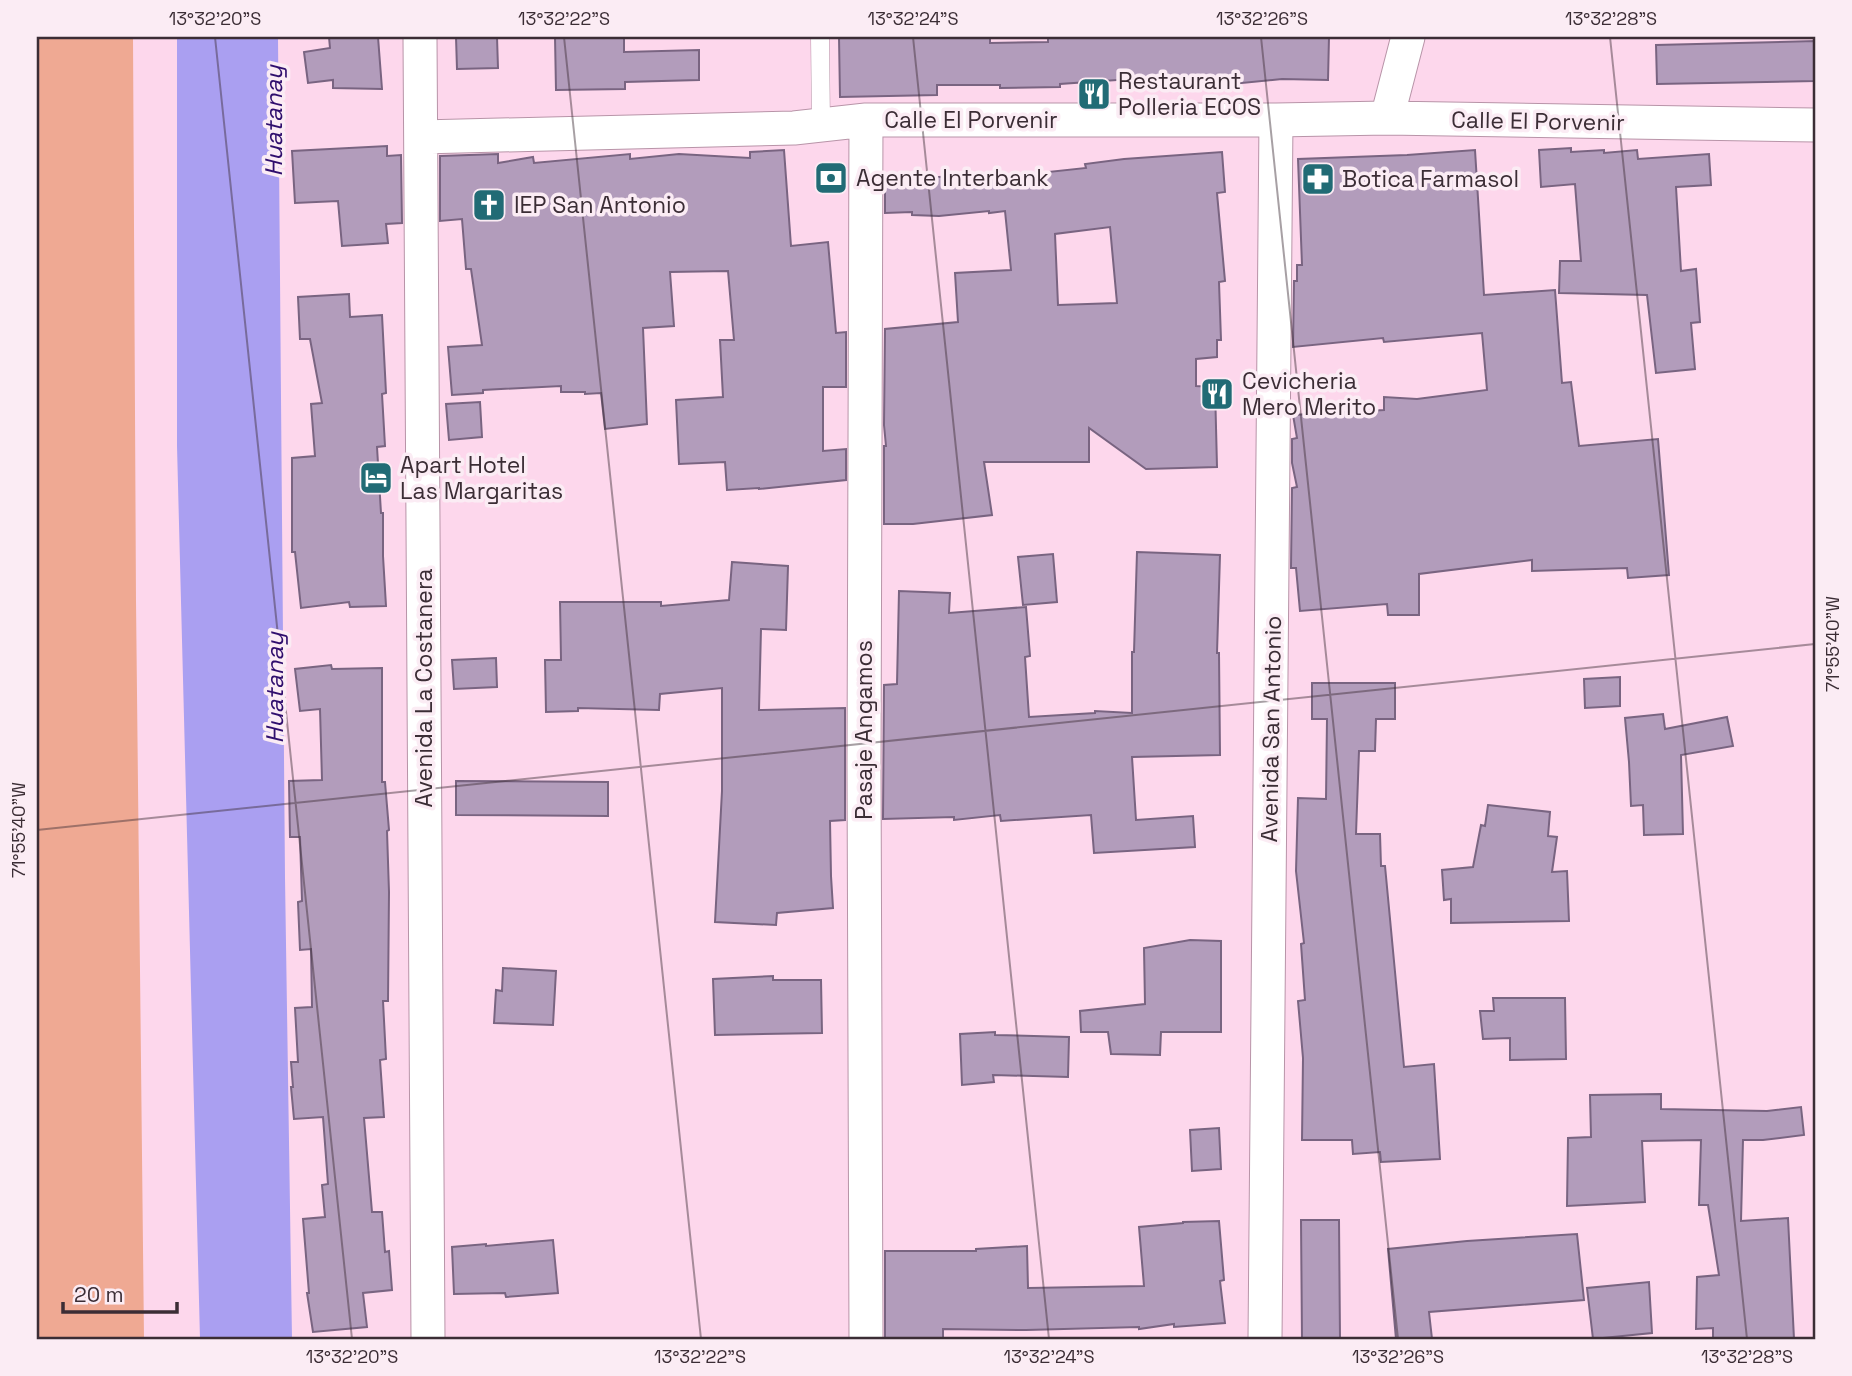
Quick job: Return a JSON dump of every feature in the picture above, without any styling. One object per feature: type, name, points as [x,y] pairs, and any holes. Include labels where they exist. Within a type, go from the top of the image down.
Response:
[{"type":"street","name":"Avenida La Costanera","points":[[421,37],[428,1339]]},
{"type":"street","points":[[1387,118],[1408,37]]},
{"type":"street","name":"Calle El Porvenir","points":[[421,137],[794,128],[866,120],[1387,118],[1815,125]]},
{"type":"street","name":"Pasaje Angamos","points":[[866,120],[866,1339]]},
{"type":"street","name":"Avenida San Antonio","points":[[1265,1339],[1276,120]]},
{"type":"lane","points":[[820,37],[821,125]]},
{"type":"shaded area","points":[[37,37],[133,37],[144,1339],[37,1339]]},
{"type":"water","name":"Huatanay","points":[[177,37],[278,37],[292,1339],[200,1339],[177,446]]},
{"type":"building","points":[[329,37],[378,37],[382,89],[333,88],[333,80],[308,83],[304,52],[330,48]]},
{"type":"building","points":[[456,37],[497,37],[498,68],[457,69]]},
{"type":"building","points":[[555,37],[624,37],[624,52],[699,50],[699,80],[625,82],[625,89],[556,90]]},
{"type":"building","points":[[839,37],[990,37],[990,43],[1048,42],[1048,37],[1329,37],[1328,80],[1282,79],[1232,84],[1231,81],[1131,87],[1131,79],[1060,84],[1060,87],[937,85],[937,95],[840,97]]},
{"type":"building","points":[[1815,41],[1815,81],[1657,84],[1656,45]]},
{"type":"building","points":[[387,146],[387,156],[401,155],[402,223],[386,224],[388,243],[342,246],[338,201],[295,203],[292,151]]},
{"type":"building","points":[[1571,148],[1571,152],[1604,150],[1604,153],[1637,150],[1638,159],[1709,154],[1711,185],[1676,187],[1681,271],[1696,269],[1700,322],[1691,323],[1695,369],[1656,373],[1647,295],[1559,293],[1560,261],[1581,261],[1575,184],[1541,187],[1539,150]]},
{"type":"building","points":[[784,150],[791,246],[828,242],[836,333],[846,332],[846,387],[823,387],[823,451],[846,449],[846,480],[727,490],[725,462],[679,464],[676,400],[723,397],[720,340],[734,340],[728,271],[670,272],[674,326],[643,328],[647,424],[605,429],[601,393],[561,392],[561,386],[483,390],[483,393],[452,395],[448,347],[482,345],[471,269],[466,269],[462,219],[440,221],[440,156],[498,154],[498,163],[533,157],[534,163],[630,154],[630,159],[679,154],[750,158],[750,152]]},
{"type":"building","points":[[1475,150],[1484,295],[1555,290],[1562,383],[1571,382],[1579,446],[1658,439],[1669,575],[1628,578],[1627,568],[1532,571],[1532,560],[1419,574],[1419,615],[1388,615],[1387,604],[1300,611],[1296,568],[1291,568],[1292,488],[1297,487],[1292,463],[1292,439],[1297,438],[1293,415],[1384,410],[1384,397],[1417,399],[1487,390],[1482,333],[1384,342],[1383,338],[1293,347],[1294,281],[1297,281],[1297,265],[1302,265],[1298,159]]},
{"type":"building","points":[[1222,152],[1225,192],[1217,193],[1225,281],[1219,282],[1221,340],[1217,340],[1217,357],[1196,359],[1196,386],[1215,387],[1217,467],[1146,469],[1089,428],[1089,462],[984,462],[992,515],[913,524],[884,524],[885,329],[958,322],[955,273],[1011,270],[1005,211],[939,216],[912,215],[912,212],[885,213],[885,180],[956,176],[956,182],[1086,168],[1085,164]],"holes":[[[1110,227],[1117,303],[1058,305],[1055,234]]]},
{"type":"building","points":[[349,294],[350,317],[382,315],[386,393],[382,394],[385,446],[377,447],[383,513],[386,606],[350,607],[349,602],[301,608],[295,552],[292,552],[292,458],[315,456],[311,404],[322,403],[310,339],[300,339],[298,297]]},
{"type":"building","points":[[480,402],[482,437],[449,440],[446,404]]},
{"type":"building","points":[[1137,552],[1220,555],[1217,653],[1220,755],[1132,757],[1136,820],[1193,816],[1195,847],[1094,853],[1091,815],[1001,821],[1000,815],[954,820],[954,817],[883,819],[884,685],[897,684],[899,591],[950,593],[949,613],[1026,607],[1030,656],[1025,657],[1029,717],[1095,711],[1132,713]]},
{"type":"building","points":[[1053,554],[1057,602],[1023,605],[1018,557]]},
{"type":"building","points":[[732,562],[788,566],[786,630],[761,629],[759,710],[845,708],[845,820],[830,821],[833,908],[777,913],[776,925],[715,922],[722,791],[722,688],[660,694],[659,710],[578,708],[578,711],[546,712],[545,660],[561,660],[560,602],[661,602],[661,606],[729,600]]},
{"type":"building","points":[[496,658],[497,687],[454,689],[452,660]]},
{"type":"building","points":[[331,665],[332,669],[382,668],[382,782],[385,782],[389,830],[388,1001],[383,1001],[386,1059],[380,1060],[384,1117],[364,1118],[372,1212],[382,1212],[385,1252],[389,1251],[392,1290],[363,1293],[367,1327],[313,1332],[307,1293],[303,1219],[325,1217],[322,1185],[328,1184],[323,1117],[294,1119],[291,1062],[298,1062],[295,1008],[312,1007],[311,949],[300,950],[300,837],[290,837],[289,781],[322,780],[320,709],[300,711],[295,669]]},
{"type":"building","points":[[1620,677],[1620,706],[1585,708],[1584,679]]},
{"type":"building","points":[[1312,683],[1395,683],[1395,719],[1376,719],[1375,751],[1359,751],[1356,834],[1380,834],[1381,866],[1385,866],[1404,1067],[1434,1064],[1440,1159],[1381,1162],[1380,1152],[1353,1154],[1352,1140],[1302,1140],[1303,1058],[1298,1001],[1305,1000],[1301,944],[1304,943],[1296,871],[1298,798],[1326,799],[1327,719],[1312,719]]},
{"type":"building","points":[[1663,714],[1665,729],[1727,717],[1733,746],[1681,755],[1683,834],[1644,835],[1643,805],[1631,806],[1625,718]]},
{"type":"building","points":[[456,781],[608,782],[608,816],[456,815]]},
{"type":"building","points":[[1488,805],[1550,812],[1548,836],[1557,837],[1552,872],[1567,871],[1569,921],[1451,923],[1451,899],[1444,900],[1442,870],[1473,867],[1481,825],[1485,826]]},
{"type":"building","points":[[1190,940],[1221,941],[1221,1032],[1161,1032],[1160,1055],[1111,1054],[1108,1032],[1081,1032],[1080,1011],[1145,1004],[1144,948]]},
{"type":"building","points":[[503,968],[556,971],[553,1025],[494,1023],[496,990],[502,991]]},
{"type":"building","points":[[773,976],[773,980],[821,980],[822,1033],[715,1035],[713,979]]},
{"type":"building","points":[[1493,998],[1565,998],[1566,1059],[1510,1060],[1510,1038],[1483,1039],[1480,1011],[1494,1011]]},
{"type":"building","points":[[995,1032],[995,1035],[1069,1037],[1068,1077],[993,1075],[994,1082],[962,1085],[960,1034]]},
{"type":"building","points":[[1661,1094],[1661,1109],[1767,1111],[1801,1107],[1804,1135],[1743,1140],[1741,1221],[1788,1218],[1794,1339],[1713,1339],[1713,1328],[1696,1329],[1697,1277],[1719,1275],[1708,1205],[1699,1205],[1701,1140],[1642,1141],[1645,1202],[1567,1206],[1568,1138],[1591,1137],[1590,1095]]},
{"type":"building","points":[[1219,1128],[1221,1169],[1192,1171],[1190,1130]]},
{"type":"building","points":[[1301,1220],[1339,1220],[1340,1339],[1302,1339]]},
{"type":"building","points":[[1219,1221],[1224,1280],[1220,1281],[1225,1323],[1174,1327],[1174,1324],[1139,1329],[943,1329],[943,1339],[885,1339],[885,1251],[976,1251],[1027,1246],[1028,1288],[1144,1286],[1139,1227]]},
{"type":"building","points":[[1577,1234],[1584,1300],[1429,1312],[1432,1339],[1396,1339],[1388,1249]]},
{"type":"building","points":[[553,1240],[558,1293],[506,1297],[505,1293],[454,1294],[452,1247]]},
{"type":"building","points":[[1649,1282],[1652,1333],[1593,1339],[1587,1288]]},
{"type":"place","name":"Restaurant Polleria ECOS","points":[[1094,94]]},
{"type":"place","name":"Agente Interbank","points":[[831,178]]},
{"type":"place","name":"Botica Farmasol","points":[[1318,179]]},
{"type":"place","name":"IEP San Antonio","points":[[489,205]]},
{"type":"place","name":"Cevicheria Mero Merito","points":[[1217,394]]},
{"type":"place","name":"Apart Hotel Las Margaritas","points":[[376,478]]}]
